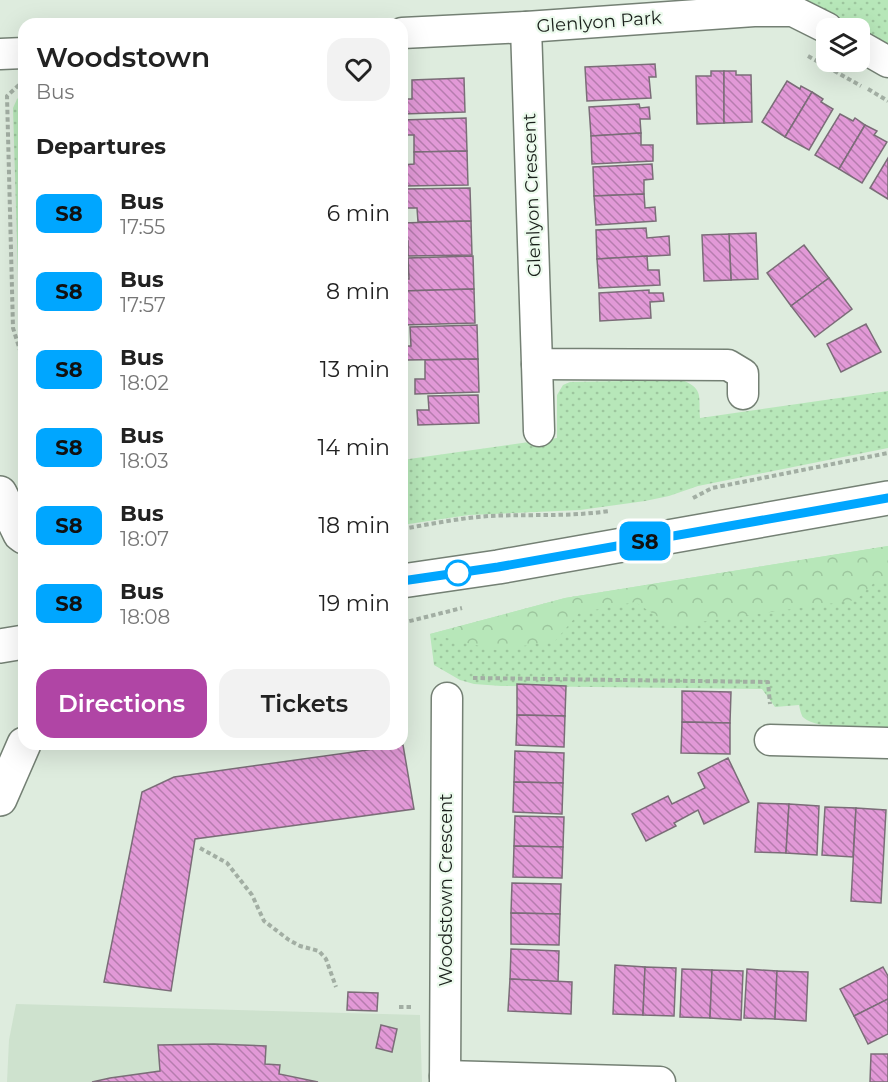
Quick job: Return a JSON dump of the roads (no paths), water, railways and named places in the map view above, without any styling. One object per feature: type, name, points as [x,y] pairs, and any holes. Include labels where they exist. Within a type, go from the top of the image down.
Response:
[{"type":"main road","points":[[0,493],[18,530]]},
{"type":"main road","points":[[408,580],[509,565],[888,498]]},
{"type":"main road","points":[[0,646],[18,643]]},
{"type":"main road","points":[[0,799],[21,750]]},
{"type":"street","name":"Glenlyon Park","points":[[408,33],[764,11],[793,11],[816,22]]},
{"type":"street","name":"Glenlyon Crescent","points":[[526,27],[539,431]]},
{"type":"street","points":[[870,52],[888,62]]},
{"type":"street","points":[[0,54],[18,53]]},
{"type":"street","points":[[537,364],[728,365],[743,374],[743,394]]},
{"type":"street","name":"Woodstown Crescent","points":[[445,1079],[447,698]]},
{"type":"street","points":[[770,740],[888,743]]},
{"type":"street","points":[[445,1079],[660,1082]]}]
